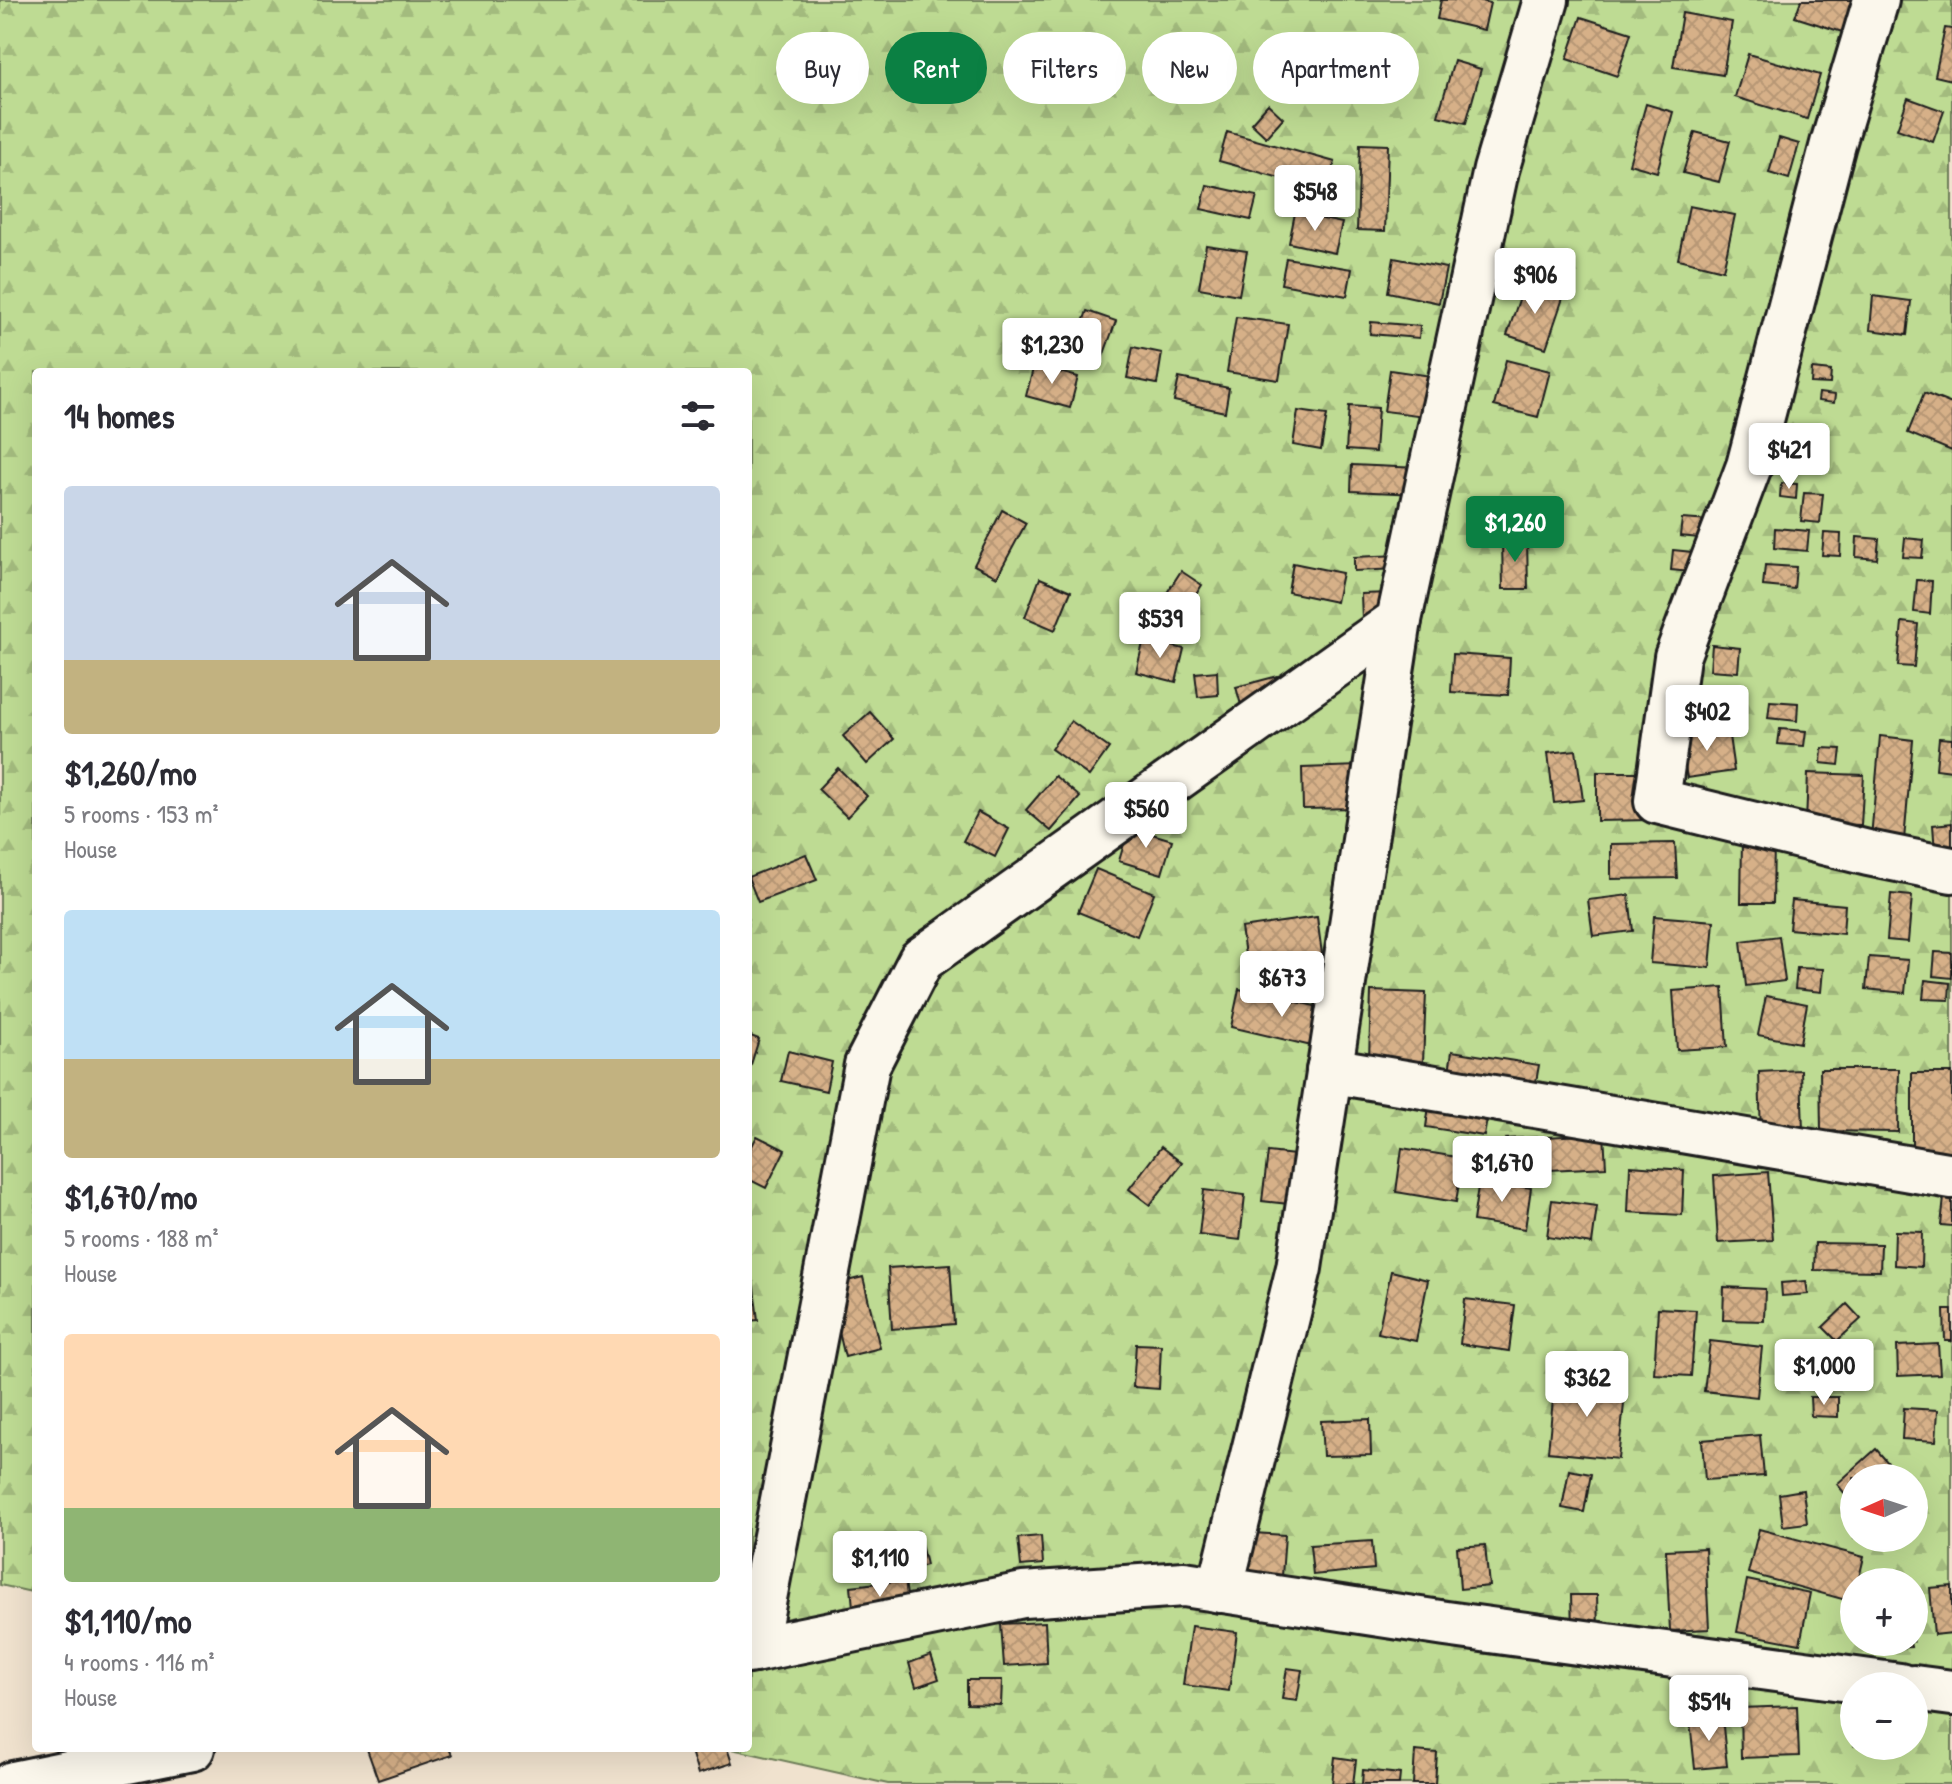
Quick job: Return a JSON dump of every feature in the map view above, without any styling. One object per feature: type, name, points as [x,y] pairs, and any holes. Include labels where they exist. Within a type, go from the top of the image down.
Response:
[{"type":"street","points":[[1220,1590],[1299,1268],[1399,620],[1496,170],[1546,0]]},
{"type":"street","points":[[1876,0],[1833,144],[1749,466],[1677,657],[1657,801],[1868,853],[1952,870]]},
{"type":"street","points":[[752,1645],[867,1065],[921,960],[1399,620]]},
{"type":"street","points":[[1329,1070],[1952,1176]]},
{"type":"street","points":[[752,1650],[1023,1595],[1184,1584],[1462,1627],[1840,1678]]},
{"type":"street","points":[[1928,1690],[1952,1693]]},
{"type":"street","points":[[13,1784],[172,1752]]},
{"type":"green space","points":[[0,0],[1952,0],[1952,1784],[888,1784],[745,1752],[752,1752],[752,368],[32,368],[32,1592],[0,1585]]},
{"type":"building","points":[[1441,0],[1490,3],[1484,30],[1437,19]]},
{"type":"building","points":[[1801,0],[1870,0],[1858,37],[1795,17]]},
{"type":"building","points":[[1682,13],[1732,22],[1723,75],[1673,67]]},
{"type":"building","points":[[1581,17],[1631,33],[1617,76],[1567,59]]},
{"type":"building","points":[[1945,28],[1952,29],[1952,80],[1935,76]]},
{"type":"building","points":[[1748,54],[1820,75],[1807,119],[1735,97]]},
{"type":"building","points":[[1454,61],[1481,69],[1466,123],[1438,116]]},
{"type":"building","points":[[1908,98],[1944,111],[1933,142],[1897,129]]},
{"type":"building","points":[[1268,104],[1283,118],[1266,137],[1251,123]]},
{"type":"building","points":[[1646,104],[1673,112],[1657,172],[1629,164]]},
{"type":"building","points":[[1227,132],[1335,162],[1327,191],[1219,161]]},
{"type":"building","points":[[1695,132],[1730,141],[1719,182],[1683,173]]},
{"type":"building","points":[[1779,138],[1799,144],[1789,179],[1769,173]]},
{"type":"building","points":[[1360,144],[1388,145],[1385,231],[1357,230]]},
{"type":"building","points":[[1207,185],[1257,196],[1251,220],[1201,209]]},
{"type":"building","points":[[1689,206],[1735,215],[1723,270],[1678,259]]},
{"type":"building","points":[[1295,213],[1342,223],[1335,253],[1289,243]]},
{"type":"building","points":[[1206,245],[1247,251],[1239,295],[1199,288]]},
{"type":"building","points":[[1286,258],[1352,269],[1347,296],[1281,284]]},
{"type":"building","points":[[1394,258],[1446,268],[1439,303],[1388,292]]},
{"type":"building","points":[[1524,285],[1563,298],[1546,348],[1507,335]]},
{"type":"building","points":[[1873,296],[1911,301],[1907,335],[1870,330]]},
{"type":"building","points":[[1087,311],[1116,321],[1101,362],[1073,351]]},
{"type":"building","points":[[1236,317],[1288,324],[1279,380],[1227,372]]},
{"type":"building","points":[[1371,322],[1420,326],[1419,338],[1370,334]]},
{"type":"building","points":[[1133,347],[1162,353],[1157,384],[1127,378]]},
{"type":"building","points":[[1506,360],[1550,371],[1538,417],[1494,406]]},
{"type":"building","points":[[1034,365],[1078,377],[1070,408],[1026,396]]},
{"type":"building","points":[[1812,369],[1831,371],[1830,384],[1811,383]]},
{"type":"building","points":[[1390,370],[1438,377],[1433,417],[1384,411]]},
{"type":"building","points":[[1179,378],[1229,388],[1225,412],[1174,401]]},
{"type":"building","points":[[1819,393],[1835,395],[1834,403],[1818,401]]},
{"type":"building","points":[[1924,393],[1952,404],[1952,451],[1908,433]]},
{"type":"building","points":[[1349,406],[1378,408],[1375,452],[1346,450]]},
{"type":"building","points":[[1298,411],[1327,415],[1321,450],[1293,445]]},
{"type":"building","points":[[1776,446],[1798,448],[1795,474],[1774,471]]},
{"type":"building","points":[[1352,465],[1419,468],[1418,494],[1351,491]]},
{"type":"building","points":[[1781,483],[1797,484],[1796,499],[1780,497]]},
{"type":"building","points":[[1804,493],[1823,494],[1820,523],[1801,521]]},
{"type":"building","points":[[1002,510],[1026,523],[997,577],[974,565]]},
{"type":"building","points":[[1682,519],[1710,521],[1709,539],[1680,536]]},
{"type":"building","points":[[1775,528],[1809,531],[1807,551],[1774,548]]},
{"type":"building","points":[[1824,533],[1841,534],[1840,556],[1822,555]]},
{"type":"building","points":[[1857,537],[1879,539],[1877,559],[1856,557]]},
{"type":"building","points":[[1905,538],[1924,540],[1922,558],[1903,557]]},
{"type":"building","points":[[1502,539],[1527,539],[1528,589],[1503,589]]},
{"type":"building","points":[[1673,550],[1702,553],[1700,573],[1671,570]]},
{"type":"building","points":[[1399,555],[1399,569],[1354,571],[1354,557]]},
{"type":"building","points":[[1293,563],[1342,573],[1336,602],[1288,592]]},
{"type":"building","points":[[1765,565],[1796,567],[1794,589],[1763,586]]},
{"type":"building","points":[[1181,571],[1202,585],[1184,613],[1163,599]]},
{"type":"building","points":[[1040,578],[1071,591],[1055,630],[1025,617]]},
{"type":"building","points":[[1917,580],[1932,581],[1930,614],[1914,612]]},
{"type":"building","points":[[1390,593],[1391,617],[1362,619],[1361,594]]},
{"type":"building","points":[[1902,622],[1918,624],[1914,667],[1898,666]]},
{"type":"building","points":[[1144,639],[1184,649],[1176,682],[1136,672]]},
{"type":"building","points":[[1712,645],[1740,648],[1738,672],[1710,670]]},
{"type":"building","points":[[1453,654],[1510,658],[1508,695],[1451,692]]},
{"type":"building","points":[[1217,671],[1218,695],[1198,697],[1195,673]]},
{"type":"building","points":[[1278,676],[1283,695],[1241,705],[1236,687]]},
{"type":"building","points":[[1770,701],[1798,703],[1797,721],[1768,718]]},
{"type":"building","points":[[870,712],[894,739],[867,764],[843,736]]},
{"type":"building","points":[[1071,721],[1109,748],[1089,776],[1051,749]]},
{"type":"building","points":[[1728,729],[1734,771],[1687,778],[1680,736]]},
{"type":"building","points":[[1780,729],[1806,731],[1804,746],[1778,744]]},
{"type":"building","points":[[1880,736],[1913,740],[1904,840],[1871,838]]},
{"type":"building","points":[[1939,738],[1952,739],[1952,771],[1936,769]]},
{"type":"building","points":[[1822,748],[1841,749],[1839,765],[1821,763]]},
{"type":"building","points":[[1576,750],[1583,800],[1554,803],[1548,753]]},
{"type":"building","points":[[1360,766],[1360,808],[1303,809],[1302,768]]},
{"type":"building","points":[[838,768],[867,796],[847,817],[818,789]]},
{"type":"building","points":[[1597,772],[1651,772],[1651,820],[1597,821]]},
{"type":"building","points":[[1808,773],[1864,775],[1861,825],[1806,823]]},
{"type":"building","points":[[1055,776],[1080,797],[1051,831],[1026,810]]},
{"type":"building","points":[[978,812],[1009,829],[995,857],[963,841]]},
{"type":"building","points":[[1952,823],[1952,850],[1935,852],[1933,825]]},
{"type":"building","points":[[1129,827],[1172,840],[1162,874],[1119,861]]},
{"type":"building","points":[[1742,839],[1774,839],[1773,903],[1741,903]]},
{"type":"building","points":[[1675,843],[1677,878],[1611,879],[1611,844]]},
{"type":"building","points":[[806,854],[817,880],[758,902],[752,887],[752,875]]},
{"type":"building","points":[[1096,869],[1154,893],[1137,936],[1078,912]]},
{"type":"building","points":[[1891,894],[1912,896],[1908,942],[1887,940]]},
{"type":"building","points":[[1629,895],[1633,931],[1593,936],[1588,900]]},
{"type":"building","points":[[1792,900],[1845,905],[1843,934],[1789,929]]},
{"type":"building","points":[[1654,916],[1714,921],[1710,968],[1650,963]]},
{"type":"building","points":[[1317,917],[1324,969],[1249,981],[1241,928]]},
{"type":"building","points":[[1779,936],[1785,981],[1746,986],[1741,941]]},
{"type":"building","points":[[1935,952],[1952,953],[1952,978],[1933,976]]},
{"type":"building","points":[[1869,957],[1908,960],[1905,993],[1866,989]]},
{"type":"building","points":[[1797,968],[1823,969],[1821,992],[1795,989]]},
{"type":"building","points":[[1925,980],[1950,983],[1949,1000],[1923,999]]},
{"type":"building","points":[[1723,987],[1727,1047],[1677,1050],[1673,991]]},
{"type":"building","points":[[1239,989],[1333,1010],[1324,1049],[1231,1027]]},
{"type":"building","points":[[1371,991],[1426,993],[1423,1062],[1369,1060]]},
{"type":"building","points":[[1766,996],[1807,1004],[1800,1043],[1758,1035]]},
{"type":"building","points":[[752,1036],[759,1039],[752,1061]]},
{"type":"building","points":[[788,1051],[832,1062],[826,1091],[781,1081]]},
{"type":"building","points":[[1452,1051],[1539,1065],[1534,1093],[1448,1079]]},
{"type":"building","points":[[1820,1069],[1899,1069],[1898,1132],[1821,1131]]},
{"type":"building","points":[[1801,1070],[1803,1131],[1761,1134],[1759,1072]]},
{"type":"building","points":[[1912,1073],[1952,1073],[1952,1157],[1912,1157]]},
{"type":"building","points":[[1431,1092],[1490,1102],[1484,1136],[1426,1127]]},
{"type":"building","points":[[1604,1134],[1606,1167],[1508,1172],[1506,1139]]},
{"type":"building","points":[[757,1136],[785,1150],[766,1188],[752,1181],[752,1146]]},
{"type":"building","points":[[1161,1147],[1182,1163],[1150,1205],[1129,1189]]},
{"type":"building","points":[[1402,1148],[1463,1158],[1456,1202],[1396,1192]]},
{"type":"building","points":[[1268,1152],[1303,1156],[1297,1205],[1262,1201]]},
{"type":"building","points":[[1630,1166],[1684,1170],[1682,1215],[1628,1212]]},
{"type":"building","points":[[1768,1172],[1773,1240],[1718,1243],[1714,1176]]},
{"type":"building","points":[[1479,1180],[1531,1188],[1525,1229],[1473,1221]]},
{"type":"building","points":[[1946,1180],[1952,1180],[1952,1226],[1941,1225]]},
{"type":"building","points":[[1204,1190],[1245,1195],[1240,1240],[1199,1235]]},
{"type":"building","points":[[1552,1200],[1597,1206],[1592,1244],[1547,1237]]},
{"type":"building","points":[[1895,1231],[1922,1232],[1921,1267],[1894,1265]]},
{"type":"building","points":[[1815,1243],[1881,1244],[1880,1271],[1814,1270]]},
{"type":"building","points":[[950,1264],[954,1324],[892,1329],[888,1268]]},
{"type":"building","points":[[1391,1271],[1428,1280],[1416,1341],[1378,1333]]},
{"type":"building","points":[[863,1277],[880,1348],[845,1357],[828,1286]]},
{"type":"building","points":[[752,1280],[758,1320],[752,1321]]},
{"type":"building","points":[[1806,1281],[1808,1294],[1782,1296],[1781,1283]]},
{"type":"building","points":[[1724,1287],[1765,1289],[1764,1321],[1723,1320]]},
{"type":"building","points":[[1465,1299],[1515,1305],[1509,1351],[1460,1344]]},
{"type":"building","points":[[1847,1304],[1861,1319],[1837,1341],[1823,1327]]},
{"type":"building","points":[[1658,1308],[1696,1310],[1691,1376],[1654,1374]]},
{"type":"building","points":[[1944,1310],[1952,1310],[1952,1341],[1945,1341]]},
{"type":"building","points":[[1710,1341],[1762,1347],[1757,1397],[1704,1391]]},
{"type":"building","points":[[1136,1344],[1161,1345],[1159,1389],[1133,1387]]},
{"type":"building","points":[[1938,1344],[1940,1374],[1898,1376],[1897,1346]]},
{"type":"building","points":[[1819,1352],[1826,1365],[1791,1381],[1784,1368]]},
{"type":"building","points":[[1555,1378],[1626,1386],[1618,1459],[1548,1452]]},
{"type":"building","points":[[1810,1397],[1838,1397],[1838,1417],[1811,1416]]},
{"type":"building","points":[[1904,1408],[1938,1410],[1936,1441],[1902,1439]]},
{"type":"building","points":[[1370,1419],[1371,1455],[1323,1456],[1321,1421]]},
{"type":"building","points":[[1760,1435],[1764,1476],[1705,1480],[1702,1440]]},
{"type":"building","points":[[1876,1449],[1889,1464],[1859,1464]]},
{"type":"building","points":[[1569,1470],[1591,1474],[1584,1512],[1562,1508]]},
{"type":"building","points":[[1803,1490],[1807,1523],[1783,1526],[1779,1494]]},
{"type":"building","points":[[1759,1529],[1864,1557],[1861,1568],[1840,1568],[1840,1598],[1748,1573]]},
{"type":"building","points":[[918,1531],[926,1565],[900,1572],[892,1538]]},
{"type":"building","points":[[1238,1532],[1285,1535],[1281,1590],[1234,1586]]},
{"type":"building","points":[[1041,1536],[1043,1564],[1021,1566],[1018,1538]]},
{"type":"building","points":[[1372,1541],[1374,1569],[1313,1575],[1310,1545]]},
{"type":"building","points":[[1485,1545],[1489,1586],[1460,1589],[1457,1547]]},
{"type":"building","points":[[1705,1548],[1709,1629],[1670,1631],[1666,1550]]},
{"type":"building","points":[[905,1580],[909,1612],[854,1618],[851,1586]]},
{"type":"building","points":[[1747,1580],[1810,1593],[1800,1644],[1737,1632]]},
{"type":"building","points":[[1952,1586],[1952,1633],[1934,1635],[1930,1588]]},
{"type":"building","points":[[1571,1595],[1597,1595],[1598,1628],[1572,1629]]},
{"type":"building","points":[[1045,1622],[1047,1663],[1004,1666],[1001,1624]]},
{"type":"building","points":[[1191,1626],[1237,1632],[1229,1691],[1183,1685]]},
{"type":"building","points":[[931,1655],[939,1679],[916,1687],[909,1663]]},
{"type":"building","points":[[1287,1668],[1302,1670],[1297,1701],[1282,1699]]},
{"type":"building","points":[[967,1680],[1002,1680],[1001,1705],[967,1704]]},
{"type":"building","points":[[1797,1706],[1799,1756],[1741,1758],[1740,1708]]},
{"type":"building","points":[[1722,1717],[1727,1766],[1695,1769],[1690,1721]]},
{"type":"building","points":[[1415,1751],[1437,1753],[1435,1784],[1413,1784]]},
{"type":"building","points":[[368,1752],[451,1752],[452,1755],[378,1780]]},
{"type":"building","points":[[691,1752],[728,1752],[732,1763],[698,1774]]},
{"type":"building","points":[[1335,1757],[1356,1760],[1353,1784],[1332,1784]]},
{"type":"building","points":[[1363,1770],[1400,1774],[1399,1784],[1362,1784]]}]
